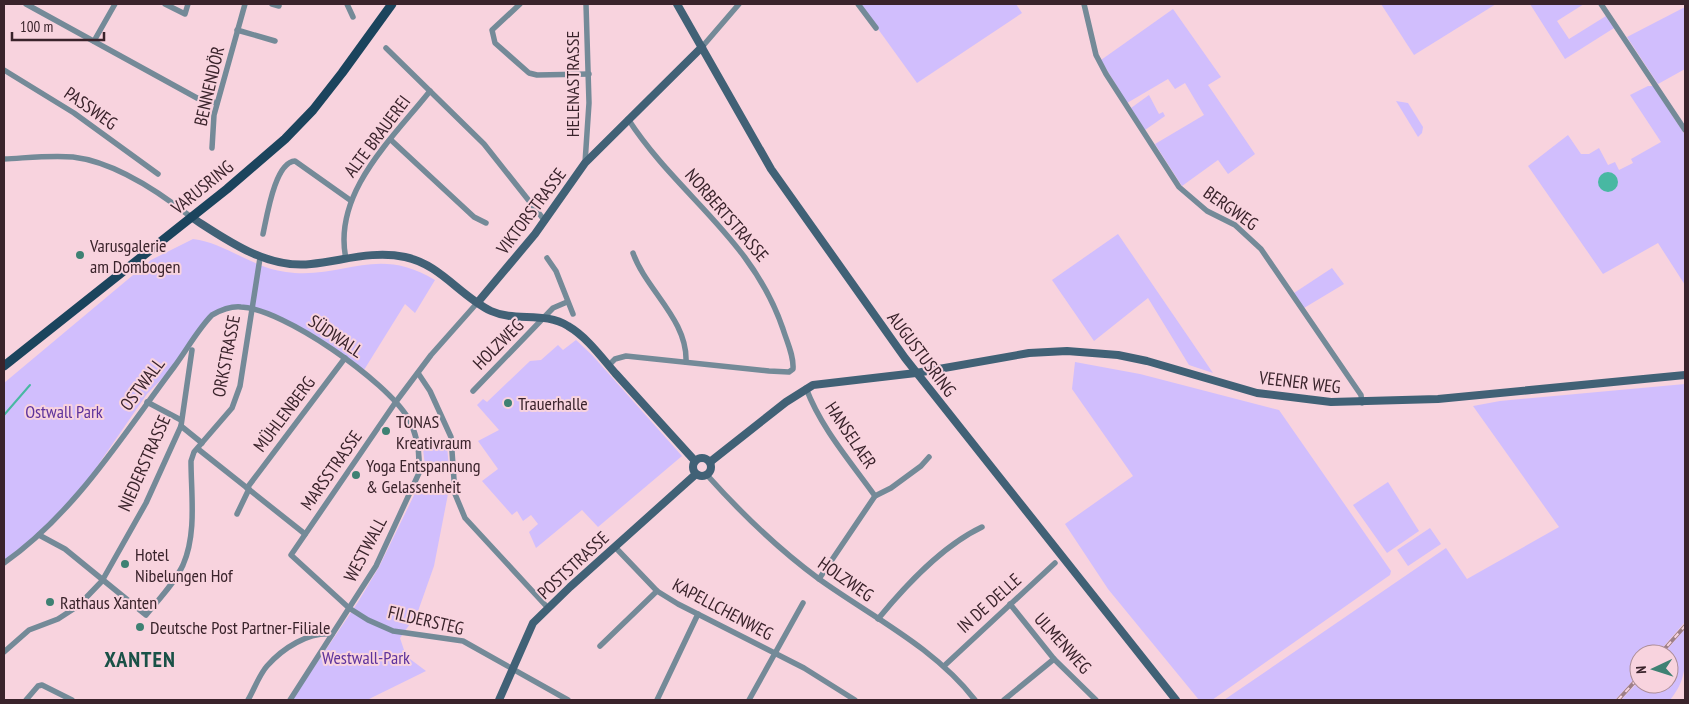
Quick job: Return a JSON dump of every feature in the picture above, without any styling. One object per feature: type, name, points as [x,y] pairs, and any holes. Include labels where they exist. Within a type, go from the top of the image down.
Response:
[{"type":"main road","name":"VARUSRING","points":[[4,366],[261,161],[307,116],[342,73],[392,4]]},
{"type":"main road","name":"AUGUSTUSRING","points":[[677,4],[771,169],[916,373],[1176,700]]},
{"type":"main road","name":"VIKTORSTRASSE","points":[[478,302],[545,221],[585,164],[702,47]]},
{"type":"main road","name":"HOLZWEG","points":[[191,217],[260,258],[288,265],[310,265],[384,255],[405,257],[421,262],[438,272],[491,311],[545,317],[568,326],[579,334],[695,461]]},
{"type":"main road","name":"VEENER WEG","points":[[916,373],[1029,353],[1091,352],[1147,361],[1257,393],[1310,401],[1362,402],[1438,399],[1685,375]]},
{"type":"main road","points":[[710,462],[806,388],[820,383],[916,373]]},
{"type":"main road","points":[[703,458],[710,462],[710,471],[707,475],[696,474],[693,465],[695,461],[703,458]]},
{"type":"main road","name":"POSTSTRASSE","points":[[499,700],[533,623],[696,474]]},
{"type":"street","points":[[26,4],[197,98],[217,103]]},
{"type":"street","points":[[165,4],[185,14],[188,4]]},
{"type":"street","name":"BENNENDÖR","points":[[212,148],[214,115],[245,4]]},
{"type":"street","points":[[347,4],[353,17]]},
{"type":"street","points":[[520,4],[492,30],[495,43],[528,73],[537,75],[589,74]]},
{"type":"street","name":"HELENASTRASSE","points":[[585,164],[589,127],[586,4]]},
{"type":"street","points":[[702,47],[739,4]]},
{"type":"street","points":[[858,4],[876,28]]},
{"type":"street","name":"BERGWEG","points":[[1084,4],[1096,55],[1106,74],[1180,187],[1192,200],[1207,211],[1235,225],[1261,249],[1361,395],[1362,402]]},
{"type":"street","points":[[1601,4],[1685,130]]},
{"type":"street","points":[[94,41],[114,6]]},
{"type":"street","name":"BENNENDÖR","points":[[238,30],[275,41]]},
{"type":"street","points":[[386,48],[496,157],[545,221]]},
{"type":"street","name":"PASSWEG","points":[[4,70],[74,113],[158,174]]},
{"type":"street","name":"ALTE BRAUEREI","points":[[346,259],[344,232],[350,200],[359,180],[430,91]]},
{"type":"street","name":"NORBERTSTRASSE","points":[[628,120],[656,158],[752,265],[778,313],[792,357],[793,370],[789,372],[770,371],[686,362]]},
{"type":"street","points":[[391,140],[474,217],[486,223]]},
{"type":"street","points":[[4,159],[60,156],[82,158],[100,163],[162,196],[191,217]]},
{"type":"street","points":[[263,234],[282,167],[289,161],[296,161],[350,200]]},
{"type":"street","points":[[608,365],[615,359],[626,356],[686,362],[683,340],[654,287],[637,264],[633,253]]},
{"type":"street","name":"ORKSTRASSE","points":[[102,581],[146,614],[175,580],[190,544],[191,461],[202,442],[232,408],[237,393],[260,258]]},
{"type":"street","points":[[547,258],[556,271],[573,314]]},
{"type":"street","name":"VIKTORSTRASSE","points":[[395,403],[431,356],[478,302]]},
{"type":"street","name":"HOLZWEG","points":[[473,391],[553,308],[567,302]]},
{"type":"street","name":"OSTWALL","points":[[4,563],[39,535],[78,494],[212,315],[232,308],[251,309]]},
{"type":"street","name":"SÜDWALL","points":[[251,309],[287,322],[318,339],[345,358],[395,403]]},
{"type":"street","name":"NIEDERSTRASSE","points":[[4,652],[29,630],[58,619],[78,606],[102,581],[146,503],[181,423],[192,350]]},
{"type":"street","name":"MÜHLENBERG","points":[[237,514],[248,488],[345,358]]},
{"type":"street","points":[[418,373],[430,391],[451,437],[455,494],[465,518],[548,608]]},
{"type":"street","name":"HANSELAER","points":[[806,388],[814,408],[826,429],[875,496]]},
{"type":"street","points":[[148,402],[181,423],[202,442]]},
{"type":"street","name":"MARSSTRASSE","points":[[291,556],[395,403]]},
{"type":"street","name":"WESTWALL","points":[[290,700],[376,566],[419,473],[419,450],[415,431],[407,416],[395,403]]},
{"type":"street","points":[[198,448],[305,534]]},
{"type":"street","points":[[819,579],[875,496],[892,488],[921,466],[929,457]]},
{"type":"street","name":"HOLZWEG","points":[[707,475],[738,510],[769,539],[819,579],[944,666],[974,700]]},
{"type":"street","points":[[878,619],[928,566],[973,531],[982,527]]},
{"type":"street","points":[[39,535],[65,549],[102,581]]},
{"type":"street","name":"KAPELLCHENWEG","points":[[614,547],[657,591],[776,653],[855,700]]},
{"type":"street","name":"FILDERSTEG","points":[[291,556],[349,608],[368,620],[393,631],[463,641],[568,700]]},
{"type":"street","name":"IN DE DELLE","points":[[944,666],[1055,564]]},
{"type":"street","points":[[600,646],[657,591]]},
{"type":"street","name":"KAPELLCHENWEG","points":[[776,653],[803,603]]},
{"type":"street","name":"ULMENWEG","points":[[1010,604],[1054,659],[1096,700]]},
{"type":"street","points":[[657,700],[698,614]]},
{"type":"street","points":[[248,700],[268,666],[282,653],[308,637],[320,633],[332,634]]},
{"type":"street","points":[[749,700],[776,653]]},
{"type":"street","points":[[1004,700],[1054,659]]},
{"type":"street","points":[[26,700],[38,686],[42,685],[72,700]]},
{"type":"green space","points":[[860,4],[1016,4],[1022,13],[917,83]]},
{"type":"green space","points":[[1381,4],[1496,4],[1414,55]]},
{"type":"green space","points":[[1530,4],[1584,4],[1557,21],[1569,39],[1606,16],[1614,28],[1565,59]]},
{"type":"green space","points":[[1685,7],[1685,69],[1658,84],[1627,37]]},
{"type":"green space","points":[[1173,9],[1221,77],[1208,85],[1255,154],[1228,174],[1218,160],[1182,186],[1155,144],[1204,115],[1185,83],[1175,89],[1168,79],[1127,103],[1101,60]]},
{"type":"green space","points":[[1648,86],[1653,86],[1685,135],[1685,285],[1658,243],[1603,274],[1528,166],[1568,135],[1581,154],[1589,154],[1599,148],[1608,165],[1615,162],[1619,170],[1633,163],[1631,159],[1661,142],[1630,95]]},
{"type":"green space","points":[[1149,95],[1159,114],[1163,112],[1165,116],[1145,130],[1131,108]]},
{"type":"green space","points":[[1396,101],[1408,103],[1423,127],[1422,133],[1418,137]]},
{"type":"green space","points":[[1118,234],[1213,373],[1189,365],[1148,298],[1094,341],[1052,280]]},
{"type":"green space","name":"Ostwall Park","points":[[193,239],[217,245],[274,270],[306,273],[377,264],[395,265],[414,270],[435,280],[415,313],[405,304],[364,370],[287,322],[241,307],[212,315],[178,362],[147,394],[78,494],[34,537],[4,561],[4,383],[151,260]]},
{"type":"green space","points":[[1332,268],[1344,284],[1304,308],[1294,293]]},
{"type":"green space","points":[[576,340],[592,355],[682,456],[598,527],[582,510],[536,548],[529,532],[538,524],[531,515],[523,521],[517,511],[512,515],[482,481],[498,469],[478,441],[499,430],[477,405],[483,399],[487,402],[530,361],[541,360],[558,345],[563,350]]},
{"type":"green space","points":[[1075,362],[1140,374],[1279,410],[1391,571],[1390,575],[1212,700],[1199,700],[1108,589],[1065,524],[1133,476],[1072,389]]},
{"type":"green space","points":[[1685,384],[1685,622],[1666,644],[1629,644],[1629,685],[1615,700],[1224,700],[1446,548],[1467,579],[1559,527],[1473,406],[1500,401]]},
{"type":"green space","points":[[447,446],[449,468],[425,466],[423,449]]},
{"type":"green space","points":[[1388,482],[1419,531],[1387,553],[1353,505]]},
{"type":"green space","name":"Westwall-Park","points":[[419,485],[448,494],[434,566],[417,614],[400,638],[406,656],[426,671],[367,700],[292,700],[358,602],[379,567]]},
{"type":"green space","points":[[1430,528],[1441,544],[1408,566],[1397,550]]},
{"type":"green space","points":[[1685,629],[1685,667],[1679,685],[1679,644],[1672,644]]},
{"type":"green space","points":[[1629,692],[1629,694],[1674,694],[1670,700],[1621,700]]},
{"type":"shaded area","points":[[1608,172],[1615,175],[1618,182],[1615,189],[1608,192],[1601,189],[1598,182],[1601,175]]},
{"type":"waterway","points":[[4,415],[30,385]]},
{"type":"railway","points":[[1669,644],[1685,626]]},
{"type":"railway","points":[[1618,700],[1629,688]]},
{"type":"place","name":"Varusgalerie am Dombogen","points":[[80,255]]},
{"type":"place","name":"Trauerhalle","points":[[508,403]]},
{"type":"place","name":"TONAS Kreativraum","points":[[386,431]]},
{"type":"place","name":"Yoga Entspannung & Gelassenheit","points":[[356,475]]},
{"type":"place","name":"Hotel Nibelungen Hof","points":[[125,564]]},
{"type":"place","name":"Rathaus Xanten","points":[[50,602]]},
{"type":"place","name":"Deutsche Post Partner-Filiale","points":[[140,627]]},
{"type":"district","name":"XANTEN","points":[[140,659]]}]
